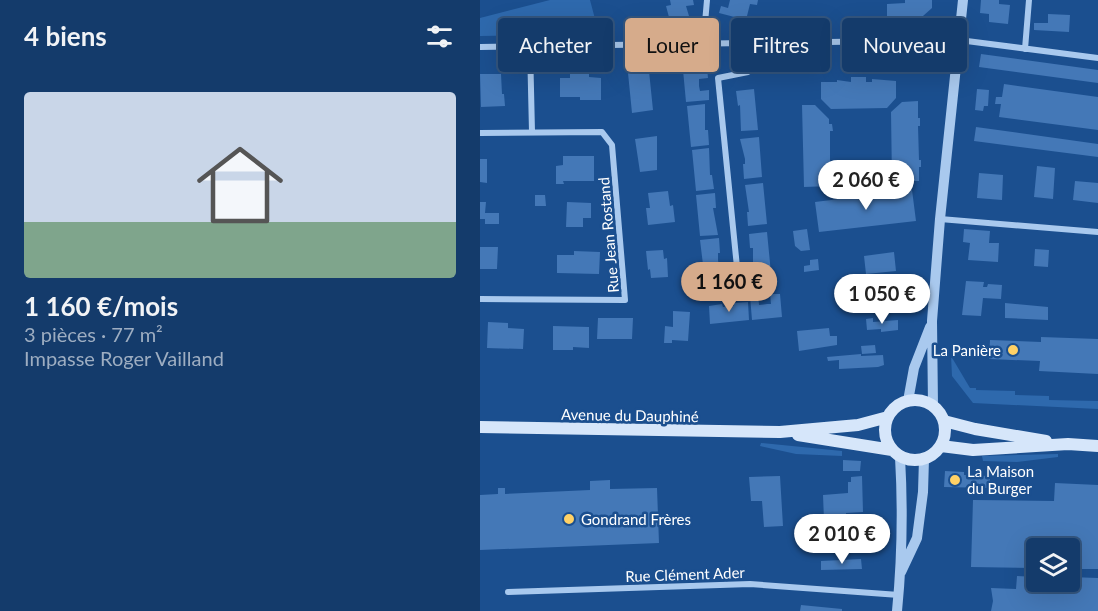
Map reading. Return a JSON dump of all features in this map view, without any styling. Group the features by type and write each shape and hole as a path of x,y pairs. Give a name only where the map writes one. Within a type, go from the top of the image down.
{"main road":[{"path":"908,401 926,402 933,406 940,412 944,421 945,438 941,446 931,456 916,461 896,453 885,434 888,417 893,410 908,401"},
{"name":"Avenue du Dauphiné","path":"480,427 780,432 858,425 888,417"},
{"path":"944,421 975,429 1068,444 1098,446"},
{"name":"Avenue du Dauphiné","path":"780,432 896,453"},
{"path":"941,446 973,450 1068,444"}],"street":[{"path":"705,18 707,0"},
{"path":"961,18 963,0"},
{"path":"1025,49 1029,0"},
{"path":"967,41 1098,58"},
{"path":"613,45 731,43"},
{"path":"480,47 498,47"},
{"path":"531,72 532,132"},
{"path":"739,287 718,78 748,72"},
{"path":"933,406 932,321 956,72"},
{"name":"Rue Jean Rostand","path":"480,133 602,132 612,145 625,300 480,299"},
{"path":"940,219 1098,232"},
{"path":"908,401 914,368 932,321"},
{"path":"896,453 902,492 901,572 897,611"},
{"path":"901,572 917,538 923,492 924,459"},
{"name":"Rue Clément Ader","path":"508,592 750,584 899,595"}],"shaded area":[{"path":"550,0 590,0 595,18 498,18 498,36 480,36 480,18"},
{"path":"951,356 970,388 1015,391 1015,395 1049,396 1049,400 1098,401 1098,409 973,403 952,376"},
{"path":"761,443 842,451 842,456 796,454 760,446"},
{"path":"1058,454 1058,457 1017,462 983,461 982,456"}],"building":[{"path":"670,0 693,0 694,5 686,6 689,16 669,18 666,6 671,5"},
{"path":"730,0 758,0 757,5 750,4 746,18 719,13 721,6 728,8"},
{"path":"905,0 932,0 932,8 923,16 887,17 887,4 905,3"},
{"path":"981,0 999,0 999,4 1010,5 1008,24 989,22 989,14 980,13"},
{"path":"1048,14 1070,15 1069,32 1034,30 1034,23 1048,23"},
{"path":"981,54 1098,70 1098,83 979,67"},
{"path":"570,72 589,72 589,77 601,78 601,100 560,97 560,78 570,78"},
{"path":"649,72 653,110 632,113 628,73"},
{"path":"683,72 707,72 708,78 699,79 699,86 700,91 709,90 709,100 686,102"},
{"path":"480,74 501,74 505,106 481,107"},
{"path":"851,77 866,77 866,82 872,82 872,79 896,81 896,98 887,108 831,109 821,99 821,82 837,82 837,80 851,82"},
{"path":"1004,84 1098,97 1098,130 999,117 1001,104 995,104 996,97 1002,97"},
{"path":"754,89 758,130 741,131 740,105 738,106 736,91"},
{"path":"977,89 989,90 988,106 984,106 983,111 975,110"},
{"path":"918,101 919,160 921,160 919,181 892,181 891,112 902,102"},
{"path":"705,104 705,130 708,130 709,145 691,147 687,106"},
{"path":"802,105 815,105 829,119 829,124 832,124 833,131 830,131 830,165 833,165 831,186 804,187"},
{"path":"976,127 1098,144 1098,157 974,141"},
{"path":"657,136 657,170 640,172 635,139"},
{"path":"759,137 762,177 744,179 745,159 740,139"},
{"path":"709,148 710,175 712,175 714,189 696,191 692,150"},
{"path":"563,156 594,156 594,181 563,181 564,184 556,184 556,166 563,165"},
{"path":"480,159 487,159 487,183 480,182"},
{"path":"1037,166 1055,168 1053,199 1034,197"},
{"path":"979,173 1003,175 1002,200 977,198"},
{"path":"1075,181 1098,183 1098,203 1073,200"},
{"path":"763,183 767,224 748,226 747,212 749,212 745,185"},
{"path":"912,190 916,221 819,232 815,202"},
{"path":"668,191 675,222 648,225 646,208 650,208 648,193"},
{"path":"715,193 716,208 713,208 718,235 700,236 696,195"},
{"path":"535,195 545,195 546,206 535,206"},
{"path":"480,202 486,202 485,213 499,213 499,224 485,224 485,219 480,219"},
{"path":"567,202 591,203 591,218 583,218 583,227 566,227"},
{"path":"807,229 810,250 801,251 795,246 793,231"},
{"path":"964,229 990,231 989,243 999,243 998,262 968,260 970,243 963,242"},
{"path":"767,232 771,273 753,274 753,248 750,248 749,234"},
{"path":"719,238 718,260 719,266 721,265 722,279 705,281 700,240"},
{"path":"480,247 498,247 497,269 480,269"},
{"path":"1035,249 1049,250 1048,267 1034,266"},
{"path":"663,250 664,259 667,258 668,277 651,278 646,251"},
{"path":"574,251 600,252 599,274 557,273 557,255 574,255"},
{"path":"894,252 896,271 866,274 864,256"},
{"path":"818,259 819,270 804,272 804,266 810,265 810,260"},
{"path":"966,281 984,282 983,287 987,287 988,284 1002,285 1001,299 983,298 981,316 962,315"},
{"path":"895,282 897,307 866,310 864,295 875,294 874,287"},
{"path":"770,294 780,294 782,317 752,320 750,296 758,295 759,305 771,304"},
{"path":"748,302 749,320 710,324 709,306 722,304 723,307 734,306 734,303"},
{"path":"1005,303 1048,307 1048,320 1005,318"},
{"path":"673,311 690,312 688,341 672,340 672,343 664,343 665,326 673,327"},
{"path":"598,318 633,318 632,339 597,339"},
{"path":"873,318 873,322 898,320 898,330 881,332 881,329 867,330 866,319"},
{"path":"488,322 508,323 508,328 524,329 523,349 487,348"},
{"path":"553,326 589,327 589,348 573,347 573,350 553,350"},
{"path":"829,328 830,336 837,336 837,345 799,351 797,331"},
{"path":"1041,337 1098,339 1098,374 1039,371 1040,361 989,359 990,340 1041,342"},
{"path":"875,345 876,353 862,354 861,346"},
{"path":"861,354 861,356 883,355 884,365 839,369 839,360 828,361 827,357"},
{"path":"843,460 861,461 860,471 843,471"},
{"path":"945,471 964,472 964,475 990,476 990,488 944,487"},
{"path":"780,476 783,526 764,527 762,501 751,501 749,477"},
{"path":"862,476 863,512 846,513 846,519 824,520 823,495 848,493 848,482 851,482 851,477"},
{"name":"Gondrand Frères","path":"610,480 610,489 657,488 659,543 480,550 480,495 498,494 498,488 505,488 505,494 590,490 590,481"},
{"path":"1055,483 1098,485 1098,569 1080,569 1080,538 1026,538 1026,568 971,567 973,500 1054,501"},
{"path":"861,559 862,569 821,570 821,561"},
{"path":"1017,576 1026,576 1026,592 1080,592 1080,577 1098,578 1098,611 991,611 993,601 991,588 1016,589"},
{"path":"801,605 842,609 842,611 800,611"}],"place":[{"name":"La Panière","path":"1013,350"},
{"name":"La Maison du Burger","path":"955,480"},
{"name":"Gondrand Frères","path":"569,519"}]}
